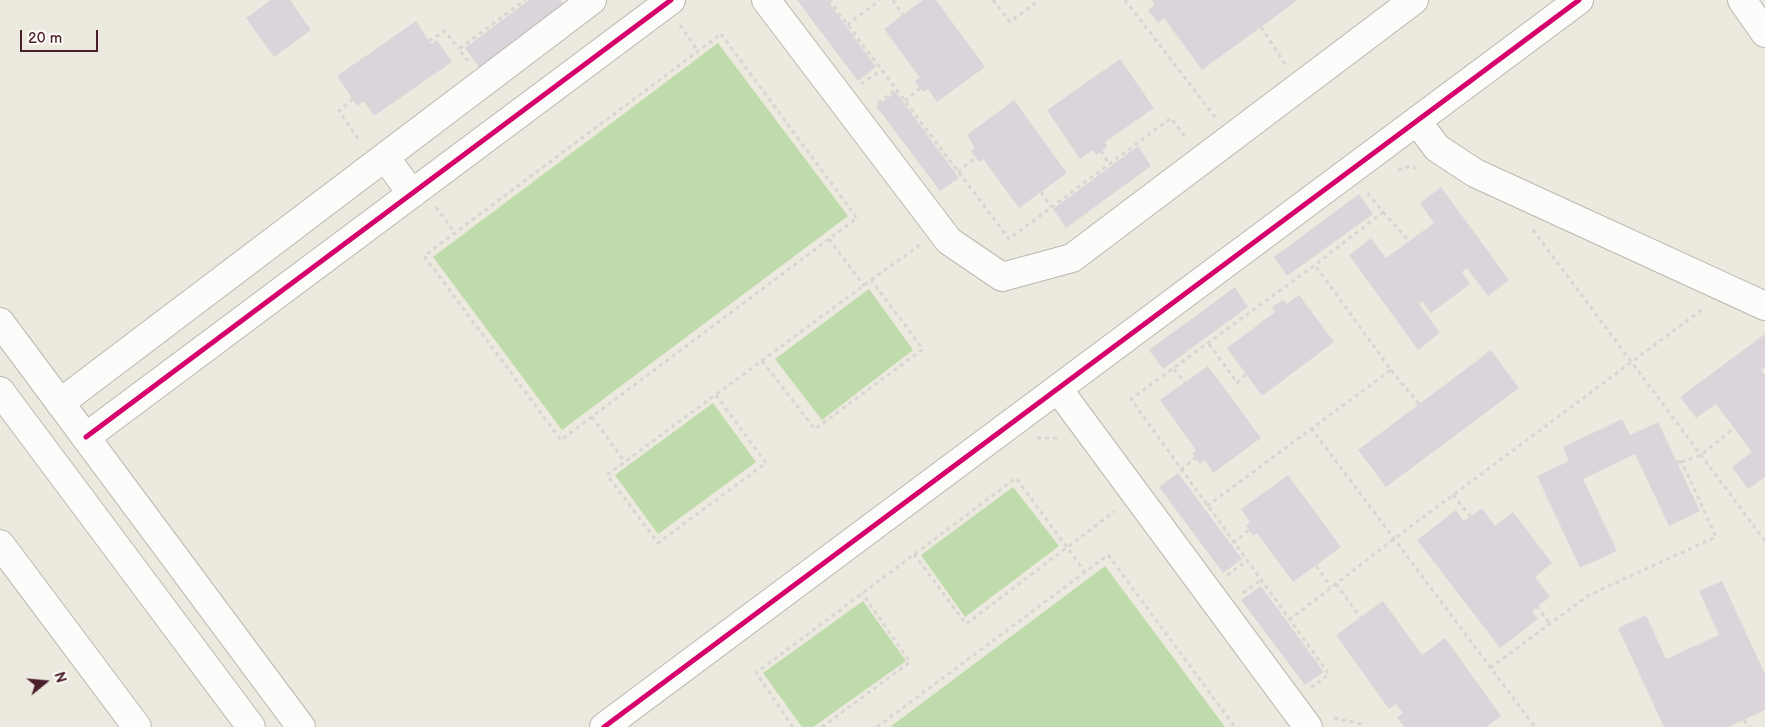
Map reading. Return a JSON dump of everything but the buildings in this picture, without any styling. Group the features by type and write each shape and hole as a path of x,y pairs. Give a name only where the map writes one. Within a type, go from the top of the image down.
{"street":[{"path":"60,403 374,152 592,0"},
{"path":"766,0 949,242 1002,276 1072,258 1414,0"},
{"path":"604,727 1578,0"},
{"path":"1742,0 1765,33"},
{"path":"86,437 423,199 674,11"},
{"path":"1417,121 1436,148 1475,173 1765,306"},
{"path":"374,152 423,199"},
{"path":"0,322 301,727"},
{"path":"1058,389 1318,721"},
{"path":"0,391 251,727"},
{"path":"0,544 137,727"}],"path":[{"path":"828,0 1009,238 1171,118 1188,140 1192,140"},
{"path":"847,25 880,0"},
{"path":"893,0 903,15"},
{"path":"993,0 1010,22 1039,0"},
{"path":"1125,0 1215,118 1214,122"},
{"path":"674,11 698,51"},
{"path":"429,41 445,31 459,50"},
{"path":"721,34 858,218 561,440 424,256 698,51 721,34"},
{"path":"858,90 860,85 881,70"},
{"path":"905,101 920,88"},
{"path":"874,106 896,90"},
{"path":"353,99 339,111 374,152"},
{"path":"1101,151 1109,164"},
{"path":"958,172 976,157"},
{"path":"1393,171 1410,166 1427,173"},
{"path":"1364,188 1409,241"},
{"path":"1041,192 1051,207"},
{"path":"423,199 455,233"},
{"path":"1305,693 1329,674 1131,399 1209,344 1383,212"},
{"path":"1528,223 1765,542"},
{"path":"829,240 864,286"},
{"path":"716,395 766,463 658,543 607,475 927,240"},
{"path":"1315,265 1391,370 1419,404"},
{"path":"762,361 815,429 923,349 871,280"},
{"path":"1289,620 1394,539 1711,303"},
{"path":"1209,344 1237,382 1246,374"},
{"path":"1174,369 1184,383"},
{"path":"1207,506 1391,370"},
{"path":"592,417 625,462"},
{"path":"1312,428 1535,727"},
{"path":"1677,462 1701,455 1734,428"},
{"path":"1035,438 1057,438 1065,442"},
{"path":"1181,470 1195,458"},
{"path":"1490,668 1589,596 1716,537 1682,462"},
{"path":"793,727 756,673 1016,478 1085,572"},
{"path":"1453,495 1470,516"},
{"path":"914,554 966,624 1116,510"},
{"path":"1233,543 1249,530"},
{"path":"877,727 1108,555 1235,727"},
{"path":"1224,583 1227,575 1247,561"},
{"path":"1316,566 1331,587"},
{"path":"1240,595 1261,580"},
{"path":"1336,584 1360,617"},
{"path":"822,727 910,662 862,594"},
{"path":"1537,606 1550,624"},
{"path":"1744,720 1750,727"},
{"path":"1318,721 1361,724 1364,727"}],"green space":[{"path":"718,43 848,216 562,430 433,257"},
{"path":"869,289 913,350 822,420 775,359"},
{"path":"713,403 756,462 658,534 615,475"},
{"path":"1013,487 1059,546 965,617 921,555"},
{"path":"1105,566 1225,727 890,727"},
{"path":"863,601 906,661 813,727 802,727 763,673"}],"cycle path":[{"path":"86,437 671,0"},
{"path":"604,727 1579,0"}]}
